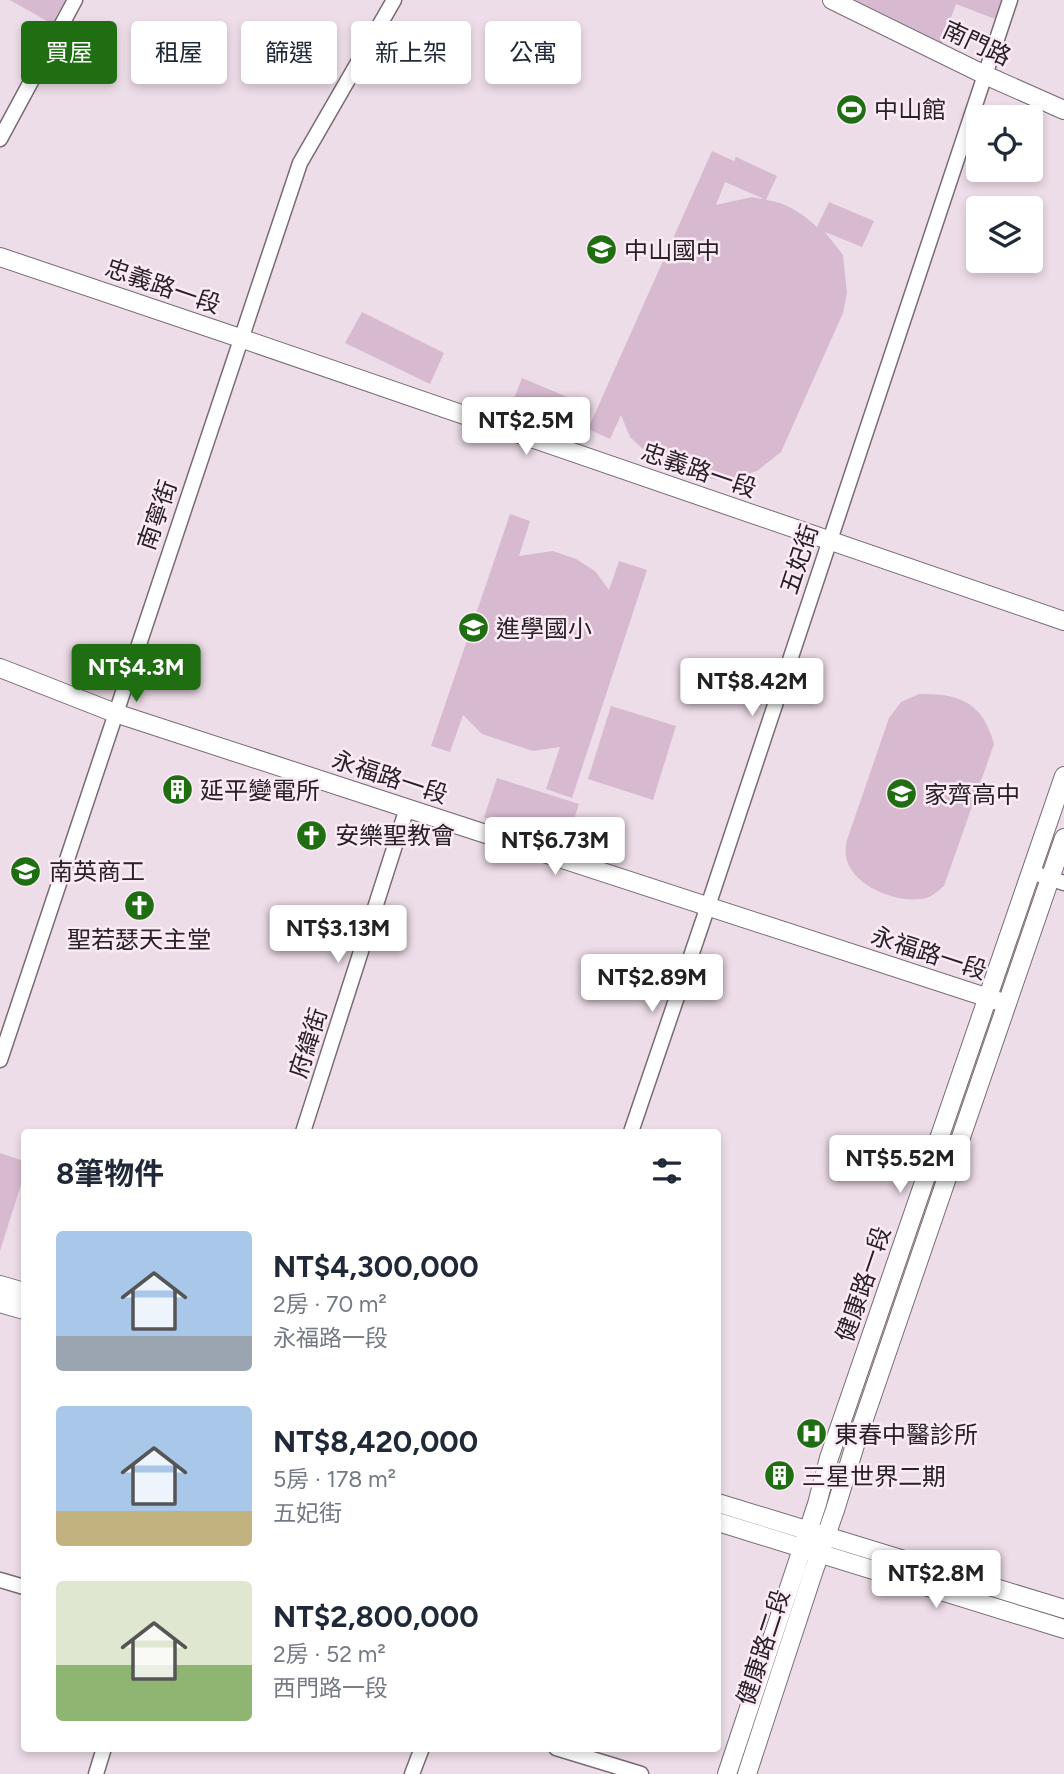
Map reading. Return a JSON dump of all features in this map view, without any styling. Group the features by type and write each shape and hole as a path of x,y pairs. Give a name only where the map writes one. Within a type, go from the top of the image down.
{"street":[{"path":"0,139 75,0"},
{"name":"南寧街","path":"0,1060 300,163 394,0"},
{"name":"南門路","path":"832,0 985,75 1064,110"},
{"name":"五妃街","path":"632,1129 1010,0"},
{"name":"忠義路一段","path":"0,257 1064,621"},
{"name":"永福路一段","path":"0,668 115,713 1007,1004"},
{"name":"健康路一段","path":"808,1531 829,1458 1064,776"},
{"name":"府緯街","path":"304,1129 407,808"},
{"name":"健康路一段","path":"826,1536 1007,1004 1057,881 1064,838"},
{"path":"1031,872 1057,881"},
{"path":"0,1285 21,1291"},
{"path":"0,1303 21,1309"},
{"path":"721,1504 1064,1609"},
{"path":"721,1523 1064,1629"},
{"name":"健康路二段","path":"727,1774 808,1531"},
{"name":"健康路二段","path":"747,1774 826,1536"},
{"path":"0,1580 21,1586"},
{"path":"96,1774 103,1752"},
{"path":"412,1774 420,1752"},
{"path":"569,1752 641,1774"}],"shaded area":[{"path":"10,0 65,0 54,21 47,21"},
{"path":"846,0 1001,0 995,19 956,4 939,51"},
{"path":"712,151 734,161 736,157 777,176 766,200 794,209 817,227 829,202 874,221 862,247 825,232 843,255 847,293 843,313 781,452 757,471 726,481 684,474 647,453 630,437 621,415 610,439 588,429","holes":["725,182 762,198 752,197 716,205"]},
{"path":"362,312 444,353 430,384 345,343"},
{"path":"522,378 572,399 563,422 513,401"},
{"path":"510,514 530,521 519,556 553,551 576,559 595,571 609,590 619,561 647,570 572,798 546,789 560,747 533,751 482,734 463,715 450,752 431,746"},
{"path":"919,694 946,696 968,703 983,719 994,744 944,886 928,897 903,899 877,891 856,876 849,867 846,850 847,840 889,718 901,702"},
{"path":"611,706 676,726 653,800 588,779"},
{"path":"497,778 579,804 566,843 484,817"},
{"path":"0,1153 21,1160 21,1184 0,1251"}],"place":[{"name":"中山館","path":"851,109"},
{"name":"中山國中","path":"601,250"},
{"name":"進學國小","path":"473,628"},
{"name":"延平變電所","path":"177,790"},
{"name":"家齊高中","path":"901,794"},
{"name":"安樂聖教會","path":"312,835"},
{"name":"南英商工","path":"26,871"},
{"name":"聖若瑟天主堂","path":"139,905"},
{"name":"東春中醫診所","path":"811,1434"},
{"name":"三星世界二期","path":"779,1476"}]}
